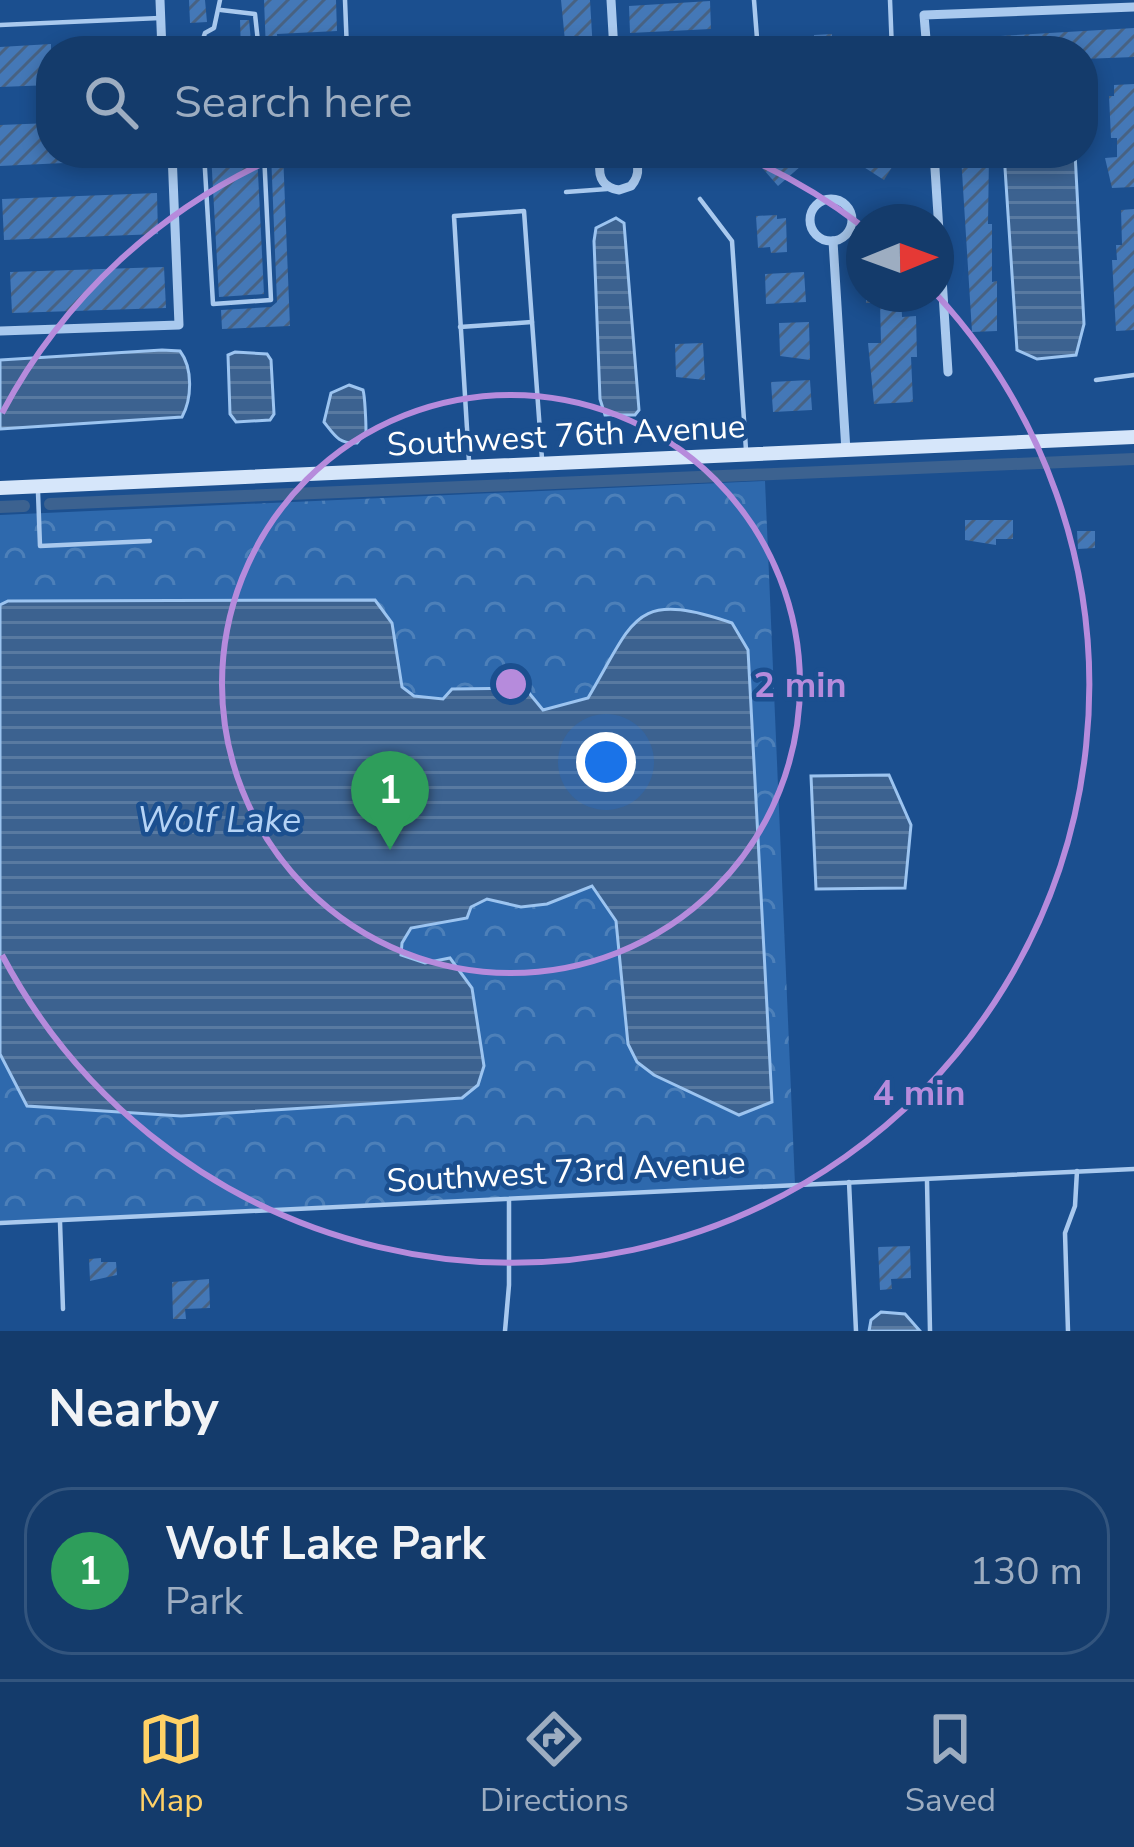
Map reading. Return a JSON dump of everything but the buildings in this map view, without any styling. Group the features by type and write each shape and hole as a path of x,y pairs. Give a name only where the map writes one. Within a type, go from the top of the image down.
{"street":[{"path":"160,0 161,36"},
{"path":"611,0 613,36"},
{"path":"923,0 926,36"},
{"path":"924,15 1134,7"},
{"path":"0,331 179,325 173,168"},
{"path":"600,168 602,181 612,189 626,189 635,181 638,168"},
{"path":"935,168 948,372"},
{"path":"829,199 843,202 851,214 850,229 833,241 819,237 811,225 812,211 829,199"},
{"path":"833,241 846,451"},
{"name":"Southwest 76th Avenue","path":"0,488 1134,437"}],"lane":[{"path":"207,36 220,0"},
{"path":"345,0 346,36"},
{"path":"754,0 757,36"},
{"path":"890,0 891,36"},
{"path":"220,10 255,14 257,36"},
{"path":"0,25 160,18"},
{"path":"205,168 212,304 271,300 265,168"},
{"path":"566,192 612,189"},
{"path":"700,199 732,241 746,455"},
{"path":"470,468 454,215 524,212 542,464"},
{"path":"460,327 533,322"},
{"path":"1096,380 1134,375"},
{"path":"38,487 40,546 150,541"},
{"name":"Southwest 73rd Avenue","path":"0,1223 1134,1168"},
{"path":"1068,1331 1065,1233 1075,1206 1077,1172"},
{"path":"926,1179 930,1331"},
{"path":"849,1182 856,1331"},
{"path":"505,1331 509,1198"},
{"path":"60,1222 63,1309"}],"green space":[{"path":"765,481 795,1185 0,1221 0,515"}],"water":[{"path":"1005,168 1076,168 1084,324 1076,355 1037,359 1017,350"},
{"path":"616,218 624,223 639,410 635,415 605,415 600,399 594,241 596,228"},
{"path":"180,351 187,366 189,393 182,417 0,429 0,360"},
{"path":"267,354 271,360 274,414 270,420 236,422 230,414 228,355"},
{"path":"349,385 364,393 366,432 357,443 342,440 324,422 331,393"},
{"name":"Wolf Lake","path":"375,600 392,623 402,687 414,696 443,699 452,689 525,688 543,710 588,698 628,631 655,611 674,609 732,623 748,650 772,1102 739,1115 654,1075 637,1062 628,1044 616,921 592,886 547,904 521,907 487,899 471,907 467,918 411,928 401,955 425,963 450,958 472,988 484,1066 478,1085 462,1098 181,1116 27,1106 0,1054 0,605 8,601"},
{"path":"889,775 911,825 905,888 816,889 811,776"},
{"path":"881,1312 905,1314 920,1331 869,1331 871,1320"}],"waterway":[{"path":"50,504 1134,459"},
{"path":"0,507 24,506"}],"place":[{"name":"Wolf Lake Park","path":"390,850"}]}
